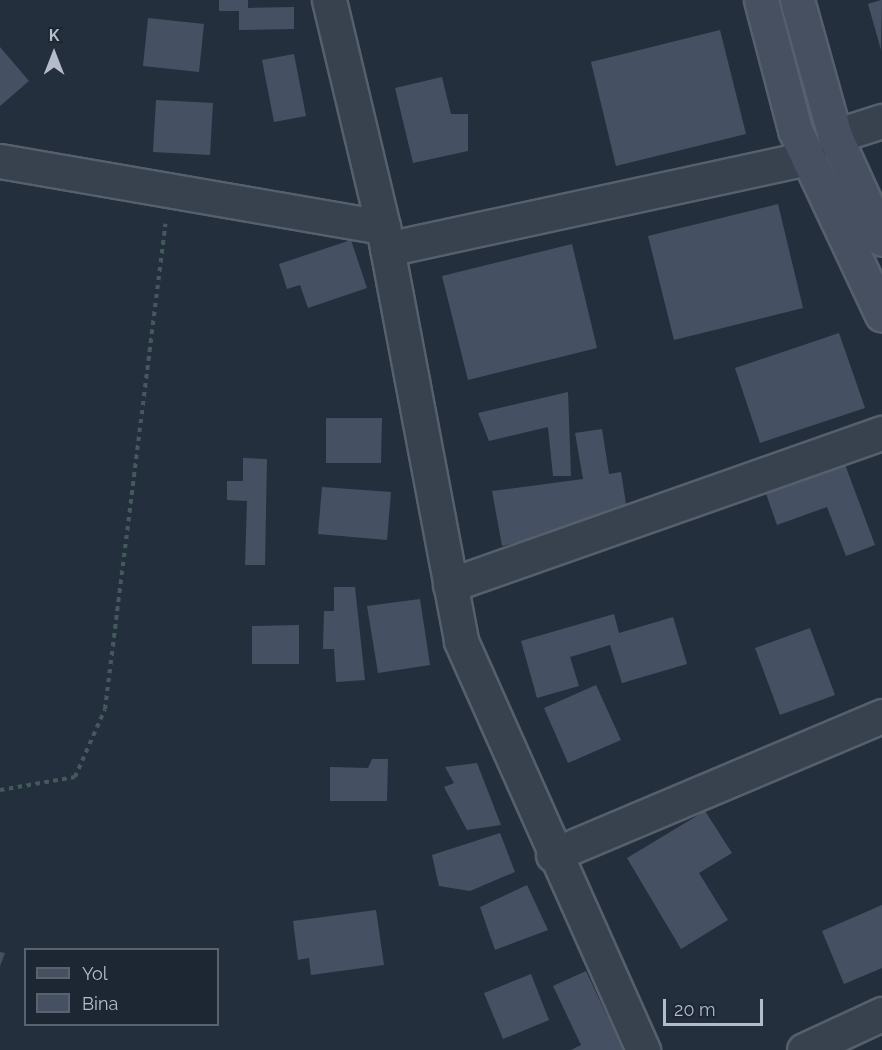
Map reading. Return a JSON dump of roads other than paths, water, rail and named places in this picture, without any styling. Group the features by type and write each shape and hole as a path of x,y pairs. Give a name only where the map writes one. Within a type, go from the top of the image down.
{"main road":[{"path":"762,0 795,130 882,315"},
{"path":"796,0 835,136 882,239"}],"street":[{"path":"329,0 385,238 461,641 553,855 643,1050"},
{"path":"835,136 882,121"},
{"path":"0,161 201,196 385,238 809,158"},
{"path":"450,585 882,433"},
{"path":"553,855 882,716"},
{"path":"804,1050 882,1014"}]}
